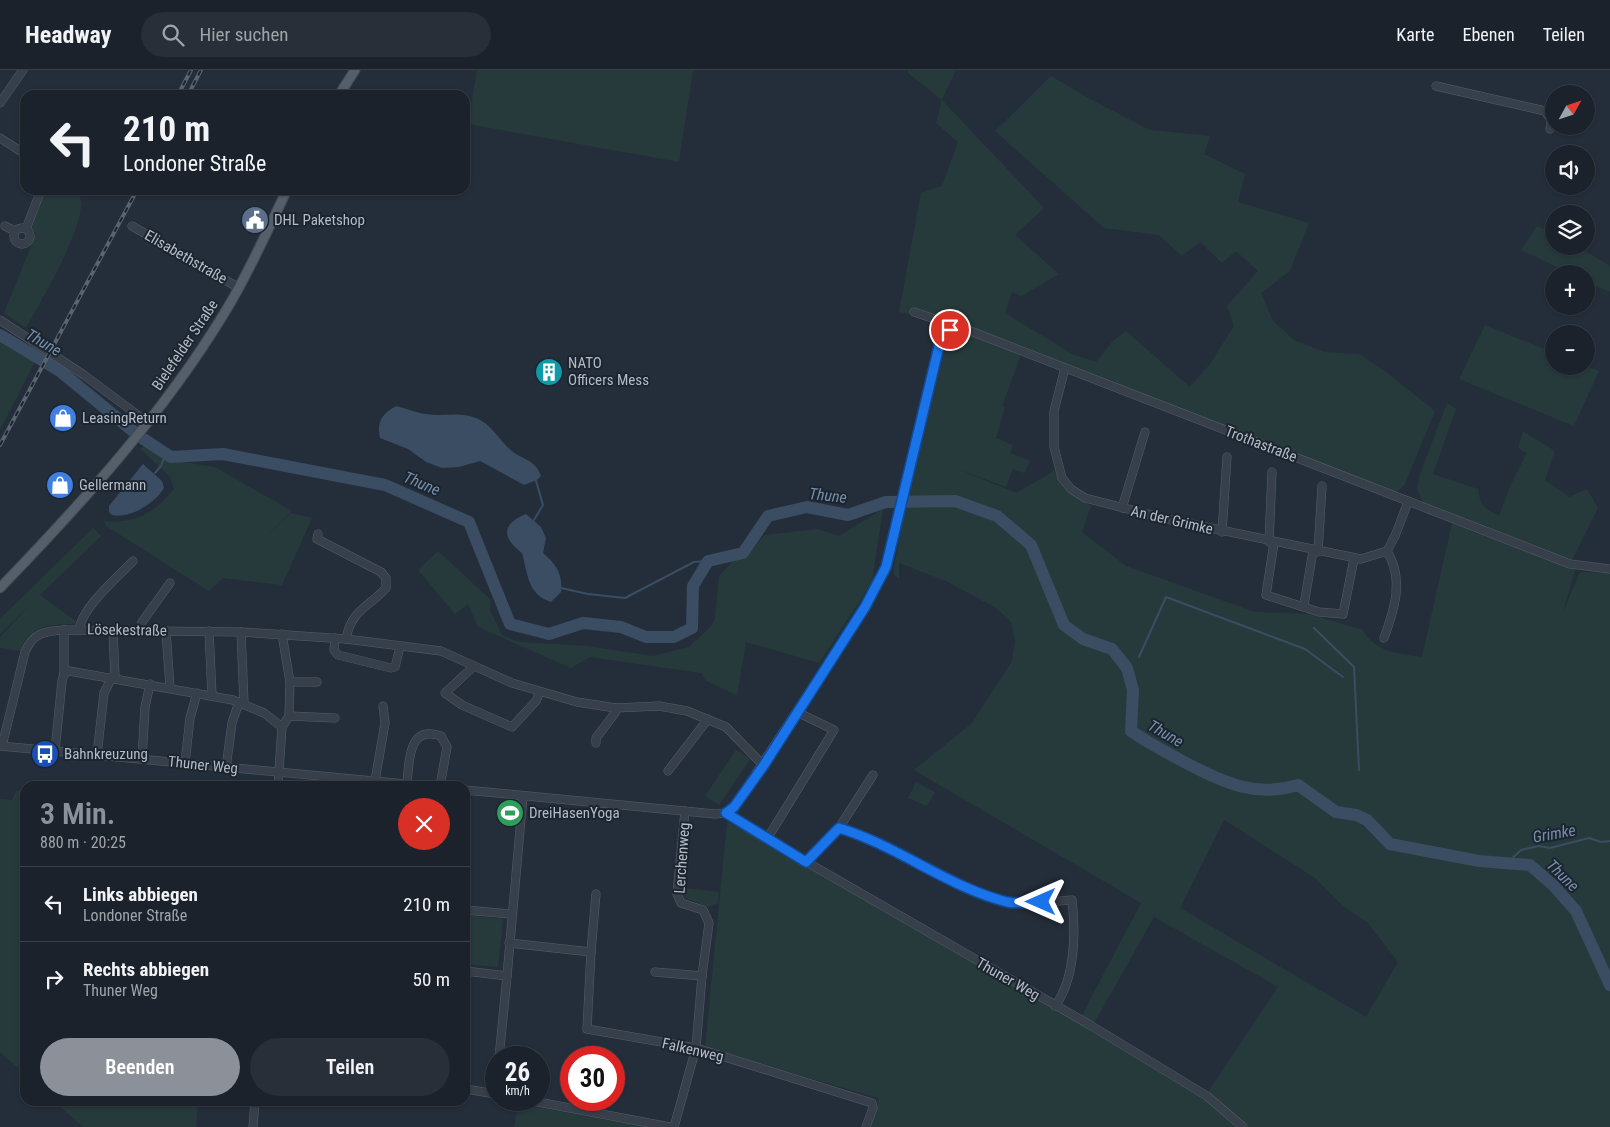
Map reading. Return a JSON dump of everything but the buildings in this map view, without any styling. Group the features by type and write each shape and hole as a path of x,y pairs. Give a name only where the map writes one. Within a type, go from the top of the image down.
{"main road":[{"path":"342,90 355,70"},
{"name":"Bielefelder Straße","path":"0,588 61,523 133,439 196,357 239,288 285,195"}],"street":[{"path":"0,103 23,70"},
{"path":"1436,86 1545,112"},
{"path":"0,138 20,151"},
{"path":"15,231 15,241 22,244 28,241 29,236 26,229 39,195"},
{"path":"5,226 15,231"},
{"name":"Elisabethstraße","path":"132,226 239,288"},
{"path":"15,231 21,228 26,229"},
{"name":"Trothastraße","path":"914,312 1065,368 1570,564 1610,570"},
{"path":"0,320 79,371 144,425"},
{"path":"470,791 685,811 726,813 734,807 764,765 865,607 886,567 940,342 950,330 956,327"},
{"name":"An der Grimke","path":"1065,368 1054,411 1054,447 1062,478 1071,489 1086,498 1222,532 1354,559 1371,557 1387,551"},
{"name":"An der Grimke","path":"1122,508 1146,432"},
{"name":"An der Grimke","path":"1222,532 1227,457"},
{"path":"1272,472 1271,542 1266,594 1304,605 1319,612 1343,614 1354,559"},
{"path":"1304,605 1316,551 1322,486"},
{"path":"1384,638 1398,585 1392,560 1387,551 1408,502"},
{"path":"316,539 380,572 386,578 386,588 356,614 348,624 346,639"},
{"path":"79,630 80,622 89,610 133,561"},
{"path":"140,630 142,622 170,583"},
{"path":"54,751 64,674 64,630"},
{"name":"Lösekestraße","path":"1,746 28,644 41,632 64,630 209,631 346,639 447,653 474,666 540,692 616,708 659,706 687,711 726,727 764,765"},
{"path":"97,755 104,693 113,678 113,630"},
{"path":"166,631 170,688"},
{"path":"209,631 212,695"},
{"path":"226,768 232,723 242,702 241,632"},
{"path":"278,781 282,727 289,716 290,682 282,634"},
{"path":"335,638 334,650 338,655 391,668 395,667 400,647"},
{"path":"474,666 445,693 462,705 512,727 536,702 540,692"},
{"path":"64,674 72,672 113,678 242,702 264,713 282,727"},
{"path":"290,682 317,682"},
{"path":"142,759 145,707 150,684"},
{"path":"185,763 190,718 197,693"},
{"path":"375,781 385,723 383,706"},
{"path":"596,743 596,738 616,713 616,708"},
{"path":"767,839 834,730 797,712"},
{"path":"289,716 335,718"},
{"path":"668,771 708,719"},
{"path":"408,781 413,748 420,736 425,733 441,736 447,747 441,781"},
{"name":"Thuner Weg","path":"1,746 375,781"},
{"path":"806,862 839,828 873,774"},
{"path":"501,1046 511,914 523,796"},
{"name":"Lerchenweg","path":"674,1127 696,1048 709,923 702,910 681,903 677,894 685,811"},
{"name":"Thuner Weg","path":"726,813 753,831 1207,1096 1243,1127"},
{"path":"839,828 861,835 973,890 1008,902 1072,900 1075,943 1062,996 1055,1006"},
{"name":"Falkenweg","path":"596,894 587,1029 696,1048 872,1103 873,1108 866,1127"},
{"path":"470,910 511,914"},
{"path":"509,943 591,952"},
{"path":"470,972 507,976"},
{"path":"655,972 702,976"},
{"path":"470,1089 485,1092"},
{"path":"550,1104 670,1127"},
{"path":"253,1127 255,1106"}],"green space":[{"path":"477,70 693,70 679,162 470,124 470,112"},
{"path":"908,70 956,70 942,100 908,73"},
{"path":"1051,76 1090,99 1150,130 1210,136 1204,154 1245,174 1238,202 1309,223 1290,271 1261,293 1273,321 1294,340 1325,352 1359,354 1386,372 1435,411 1405,484 1396,493 964,325 899,312 921,193 942,186 958,142 936,123 942,100 1044,208 1015,235 1059,274 1021,296 1012,292 1005,313 1074,355 1096,362 1112,342 1126,331 1190,387 1210,364 1234,326 1227,306 1258,271 1236,251 1222,263 1200,242 1182,256 1159,235 1104,228 995,131"},
{"path":"43,195 78,195 81,204 79,219 72,239 52,281 26,328 4,313 36,234 30,226"},
{"path":"1537,226 1545,230 1545,255 1592,255 1610,266 1610,292 1595,285 1595,265 1553,265 1521,250"},
{"path":"1485,325 1545,349 1545,375 1595,375 1595,369 1599,371 1574,426 1459,379"},
{"path":"953,335 971,336 1021,355 1002,406 1005,407 996,438 1013,445 1010,453 1030,461 1024,473 1013,469 1006,487 955,468 1016,493 1056,470 1068,492 1091,506 1082,532 1126,566 1255,612 1309,614 1363,630 1368,638 1381,648 1396,653 1422,657 1452,523 1575,570 1563,612 1580,572 1610,573 1610,1127 871,1127 879,1098 705,1048 727,822 756,833 1080,1019 1141,903 914,770 972,723 1012,661 1015,642 1011,622 996,608 946,581 899,563 899,579 893,574 908,486 946,345","holes":["1224,820 1315,878 1344,907 1368,923 1398,962 1366,1017 1180,908","1154,917 1278,987 1206,1095 1092,1027"]},
{"path":"0,338 37,358 0,430"},
{"path":"1447,403 1456,409 1433,474 1478,489 1480,499 1490,511 1499,516 1510,486 1527,453 1518,448 1523,431 1555,451 1545,480 1569,497 1587,489 1598,508 1572,560 1423,503 1417,489 1420,474"},
{"path":"145,445 171,460 215,467 292,511 257,545 291,513 312,518 282,585 223,578 209,591 106,526 104,521 125,521 144,515 159,505 174,489 170,477 140,449"},
{"path":"883,509 872,582 819,663 746,642 737,695 706,681 701,673 590,657 571,668 478,627 468,604 455,614 418,570 438,551 491,600 490,610 502,635 518,642 587,646 653,656 689,647 711,626 715,618 719,576 732,562 748,555 765,535 818,529 839,536"},
{"path":"93,528 101,536 40,595 77,622 76,624 50,626 36,631 25,642 20,651 0,648 0,637 30,605 0,634 0,619"},
{"path":"736,750 750,759 719,805 705,796"},
{"path":"916,782 935,792 927,806 908,798"},
{"path":"17,790 20,790 20,1070 0,1052 0,799 12,800"},
{"path":"683,888 719,892 718,903 708,907 686,898 683,894"},
{"path":"470,915 503,919 498,967 470,964"},
{"path":"60,1106 198,1106 196,1127 83,1127"},
{"path":"550,1110 647,1127 514,1127 517,1111"}],"water":[{"path":"396,406 432,415 463,415 476,418 487,424 513,452 530,461 541,476 537,480 524,485 480,461 459,467 442,468 426,462 408,449 380,438 379,427 384,415"},
{"path":"143,464 162,481 164,488 155,499 141,509 126,515 112,515 109,512 109,506"},
{"path":"526,514 541,527 546,538 543,553 552,561 560,575 561,592 551,602 537,594 533,589 527,576 522,553 508,537 508,527 512,522"}],"waterway":[{"name":"Thune","path":"0,335 60,371 139,436 171,457 223,454 385,485 469,522 510,624 549,634 583,623 621,627 646,637 674,637 692,628 693,586 708,561 743,553 768,516 807,507 848,515 886,502 955,501 997,516 1031,545 1064,625 1083,639 1112,649 1127,668 1133,690 1131,731 1152,745 1228,782 1254,789 1268,790 1298,785 1336,812 1356,815 1367,820 1390,844 1479,861 1530,865 1554,886 1576,911 1610,985"},
{"path":"155,473 161,466 166,453"},
{"path":"534,520 543,505 536,481"},
{"path":"561,588 588,594 625,598 694,562 708,561"},
{"path":"1139,657 1166,597 1305,649 1343,677"},
{"path":"1314,628 1354,667 1359,770"},
{"name":"Grimke","path":"1506,864 1521,850 1539,846 1550,848 1589,838 1601,842 1610,841"}],"railway":[{"path":"181,90 191,70"},
{"path":"191,90 201,70"},
{"path":"0,445 134,195"}],"place":[{"name":"DHL Paketshop","path":"255,220"},
{"name":"NATO Officers Mess","path":"549,372"},
{"name":"LeasingReturn","path":"63,418"},
{"name":"Gellermann","path":"60,485"},
{"name":"Bahnkreuzung","path":"45,754"},
{"name":"DreiHasenYoga","path":"510,813"}],"route":[{"path":"950,330 940,342 912,452 886,567 865,607 811,687 764,765 734,807 726,813 806,862 839,828 861,835 973,890 1008,902 1041,902"}]}
